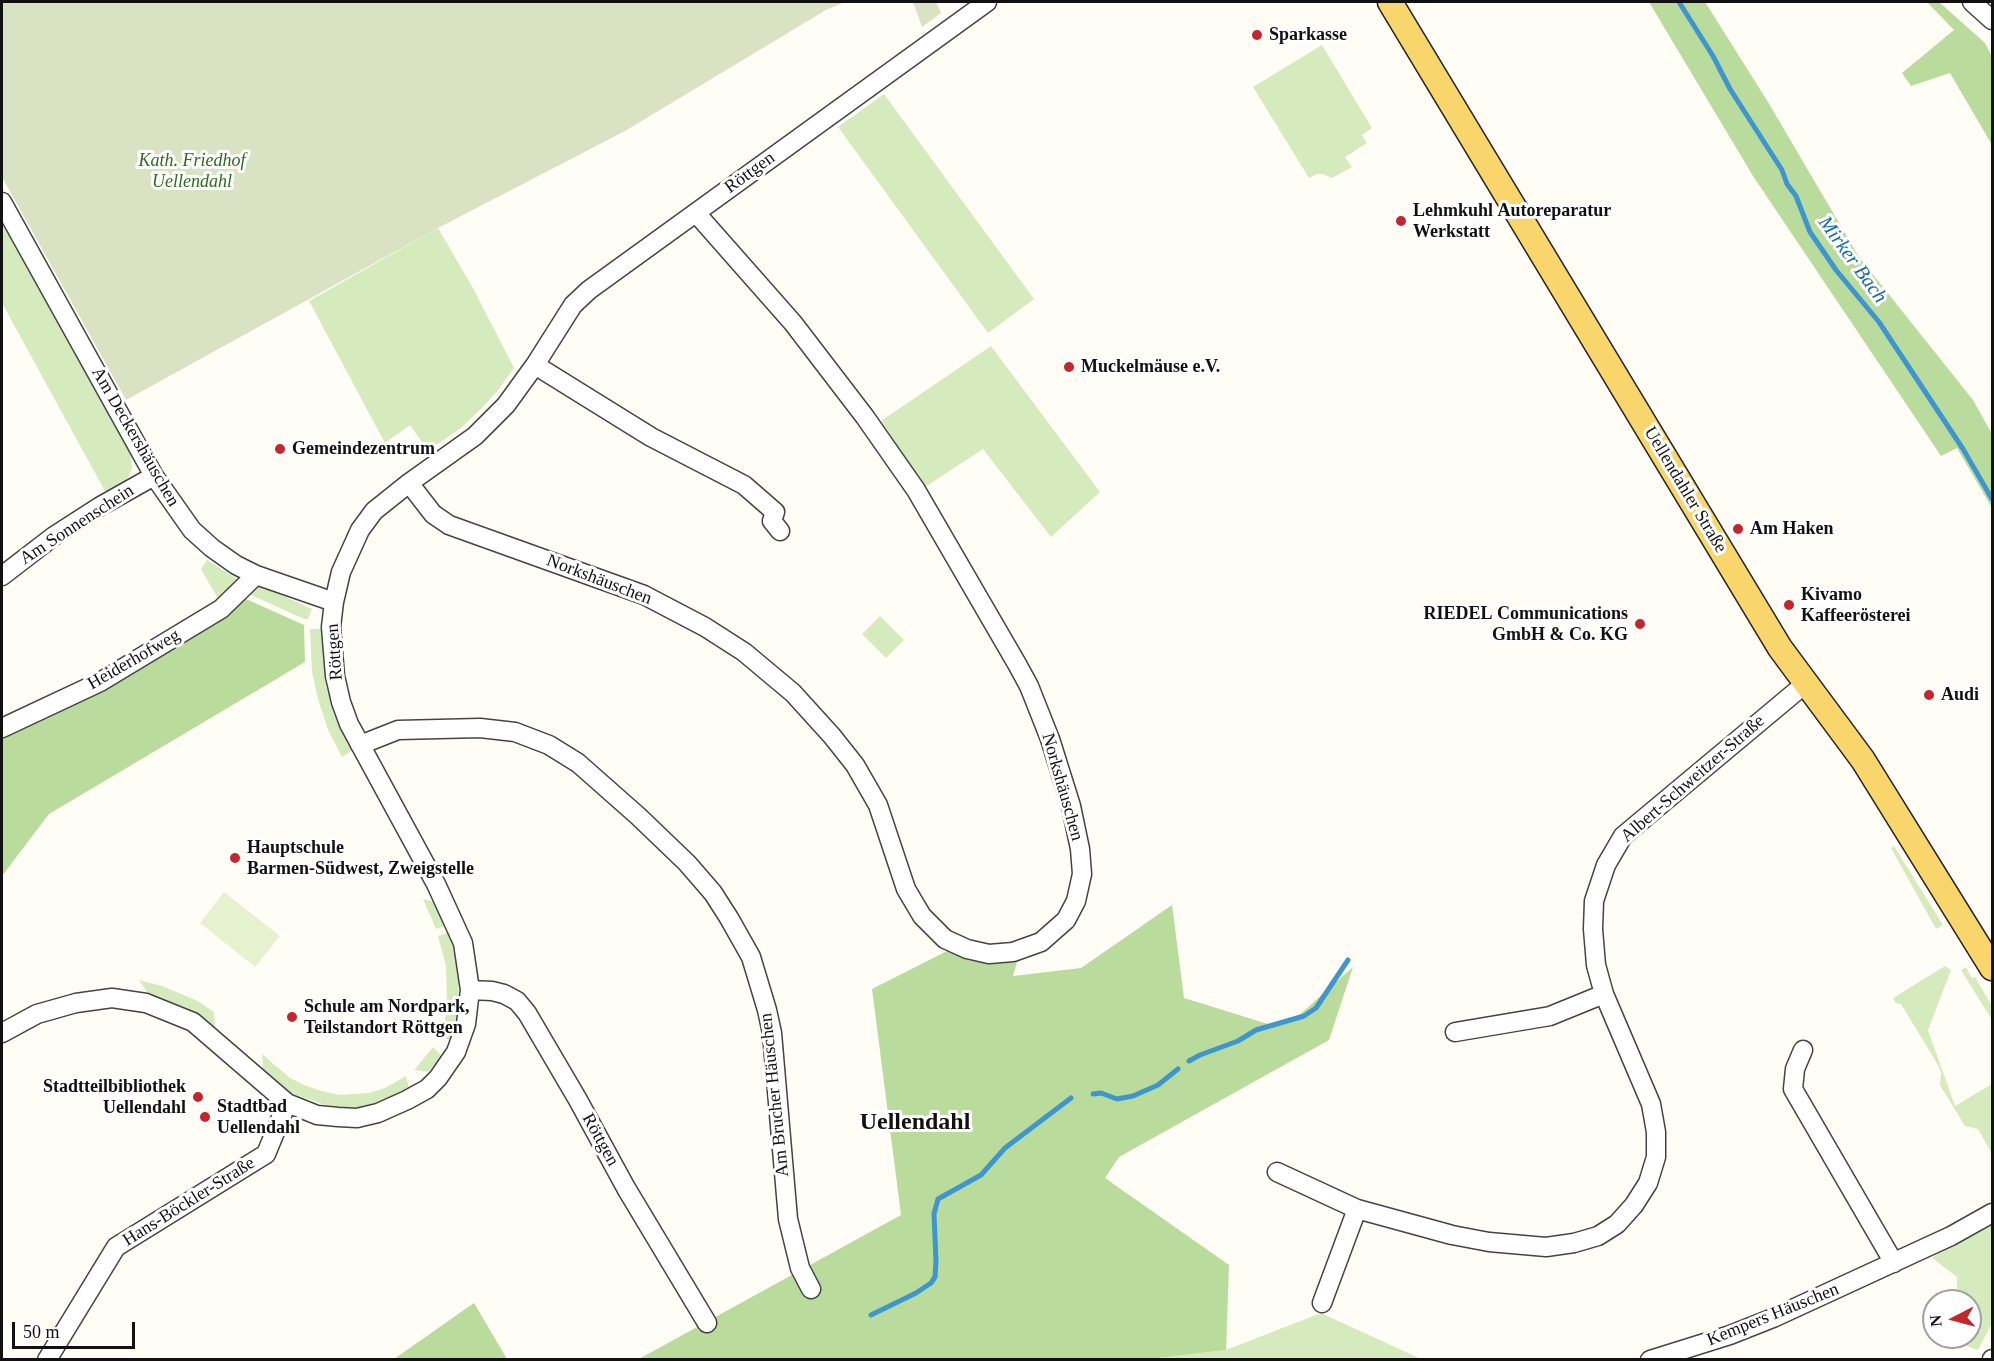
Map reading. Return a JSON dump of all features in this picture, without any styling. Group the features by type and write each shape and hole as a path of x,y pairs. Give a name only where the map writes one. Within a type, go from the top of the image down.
{"main road":[{"name":"Uellendahler Straße","path":"1390,2 1774,639 1805,684 1863,759 1992,969"}],"street":[{"name":"Röttgen","path":"2,1033 37,1014 76,1003 112,999 146,1003 193,1022 287,1103 317,1115 357,1118 378,1113 407,1101 427,1089 438,1078 456,1052 466,1024 470,990 463,943 436,884 360,745 341,702 335,676 331,627 334,602 341,572 360,530 374,511 475,436 506,405 535,365 573,304 589,290 987,2"},
{"path":"1972,2 1992,20"},
{"name":"Am Deckershäuschen","path":"2,202 154,476 192,530 236,565 256,575 334,602"},
{"name":"Norkshäuschen","path":"409,483 433,514 449,525 644,595 705,627 744,652 793,693 855,765 878,806 906,889 922,916 945,939 967,949 989,954 1012,952 1041,942 1066,920 1076,901 1082,874 1080,849 1071,806 1050,739 1029,686 916,490 865,417 793,323 696,213"},
{"path":"535,365 651,437 744,485 775,512 772,521 780,531"},
{"name":"Am Sonnenschein","path":"2,576 63,530 154,476"},
{"name":"Heiderhofweg","path":"2,728 110,676 221,609 256,575"},
{"name":"Albert-Schweitzer-Straße","path":"1277,1172 1357,1209 1452,1235 1489,1242 1546,1247 1574,1243 1598,1236 1617,1224 1634,1205 1648,1183 1656,1157 1656,1132 1651,1104 1604,994 1596,965 1593,929 1594,901 1605,865 1623,836 1805,684"},
{"name":"Am Brucher Häuschen","path":"360,745 398,730 480,728 514,732 549,745 578,763 638,816 687,863 713,893 736,928 751,957 767,1010 772,1033 788,1219 800,1268 811,1289"},
{"name":"Röttgen","path":"470,990 504,994 517,1001 527,1013 706,1323"},
{"path":"1455,1032 1550,1016 1604,994"},
{"path":"1803,1050 1795,1069 1793,1089 1894,1263"},
{"name":"Hans-Böckler-Straße","path":"47,1359 116,1248 266,1154 287,1103"},
{"path":"1322,1303 1357,1209"},
{"name":"Kempers Häuschen","path":"1650,1359 1730,1335 1773,1318 1951,1236 1992,1213"}],"green space":[{"name":"Kath. Friedhof Uellendahl","path":"2,2 845,2 826,10 625,131 438,228 126,400 2,177"},
{"path":"913,2 936,2 941,13 922,27"},
{"path":"1649,2 1705,2 1768,102 1859,257 1973,400 1992,434 1992,508 1957,448 1941,456 1753,176"},
{"path":"1927,2 1939,2 1985,43 1992,57 1992,145 1950,73 1911,86 1902,73 1954,30"},
{"path":"1322,45 1372,128 1362,135 1367,143 1345,157 1352,167 1332,178 1317,174 1309,178 1253,87"},
{"path":"884,94 1034,299 988,333 838,127"},
{"path":"2,222 131,454 132,468 128,478 106,493 2,303"},
{"path":"438,228 473,288 514,368 481,409 462,427 428,451 410,425 385,443 309,301"},
{"path":"991,346 1100,492 1051,537 983,449 925,487 881,421"},
{"path":"207,560 242,582 221,604 201,569"},
{"path":"258,584 312,609 308,619 249,594"},
{"path":"246,599 304,625 305,662 49,814 2,876 2,733 95,688"},
{"path":"880,616 904,640 886,658 862,634"},
{"path":"310,629 322,629 326,685 334,714 352,751 342,757 328,730 318,699 312,672"},
{"path":"1894,846 1943,925 1936,929 1891,848"},
{"path":"224,892 280,936 255,967 200,923"},
{"path":"423,899 436,902 447,925 436,929"},
{"path":"1172,905 1184,998 1268,1024 1297,1017 1353,967 1329,1040 1119,1157 1105,1178 1229,1265 1226,1350 1143,1360 637,1360 901,1215 872,989 947,951 967,960 991,964 1017,962 1013,976 1081,968"},
{"path":"450,932 458,974 459,1000 456,1022 450,1040 439,1037 445,1020 447,1004 446,966 438,936"},
{"path":"1945,966 1951,970 1928,1030 1955,1106 1992,1084 1992,1154 1978,1129 1965,1126 1940,1085 1941,1073 1938,1065 1901,1004 1896,1003 1893,998"},
{"path":"1966,967 1972,978 1975,977 1992,1006 1992,1020 1961,970"},
{"path":"139,980 162,986 198,1001 214,1012 215,1029 183,1007 149,995"},
{"path":"433,1047 442,1056 428,1072 414,1070"},
{"path":"262,1054 290,1078 321,1091 340,1095 369,1093 385,1088 406,1076 409,1088 394,1097 361,1107 343,1108 325,1105 291,1093 263,1072"},
{"path":"1992,1221 1992,1323 1982,1342 1982,1289 1957,1289 1957,1277 1932,1258 1952,1243"},
{"path":"474,1303 507,1359 394,1359"},
{"path":"1321,1313 1421,1359 1143,1360 1226,1350"}],"waterway":[{"name":"Mirker Bach","path":"1679,2 1713,56 1730,89 1782,170 1787,184 1796,196 1810,232 1836,270 1879,322 1963,449 1992,499"},
{"path":"1189,1061 1238,1041 1256,1030 1304,1016 1316,1008 1348,960"},
{"path":"1093,1094 1101,1093 1117,1099 1133,1096 1158,1085 1178,1069"},
{"path":"871,1315 916,1293 931,1283 935,1277 934,1214 938,1199 981,1175 1005,1148 1071,1098"}],"place":[{"name":"Sparkasse","path":"1257,35"},
{"name":"Lehmkuhl Autoreparatur Werkstatt","path":"1401,221"},
{"name":"Muckelmäuse e.V.","path":"1069,367"},
{"name":"Gemeindezentrum","path":"280,449"},
{"name":"Am Haken","path":"1738,529"},
{"name":"Kivamo Kaffeerösterei","path":"1789,605"},
{"name":"RIEDEL Communications GmbH & Co. KG","path":"1640,624"},
{"name":"Audi","path":"1929,695"},
{"name":"Hauptschule Barmen-Südwest, Zweigstelle","path":"235,858"},
{"name":"Schule am Nordpark, Teilstandort Röttgen","path":"292,1017"},
{"name":"Stadtteilbibliothek Uellendahl","path":"198,1097"},
{"name":"Stadtbad Uellendahl","path":"205,1117"}],"district":[{"name":"Uellendahl","path":"915,1123"}]}
